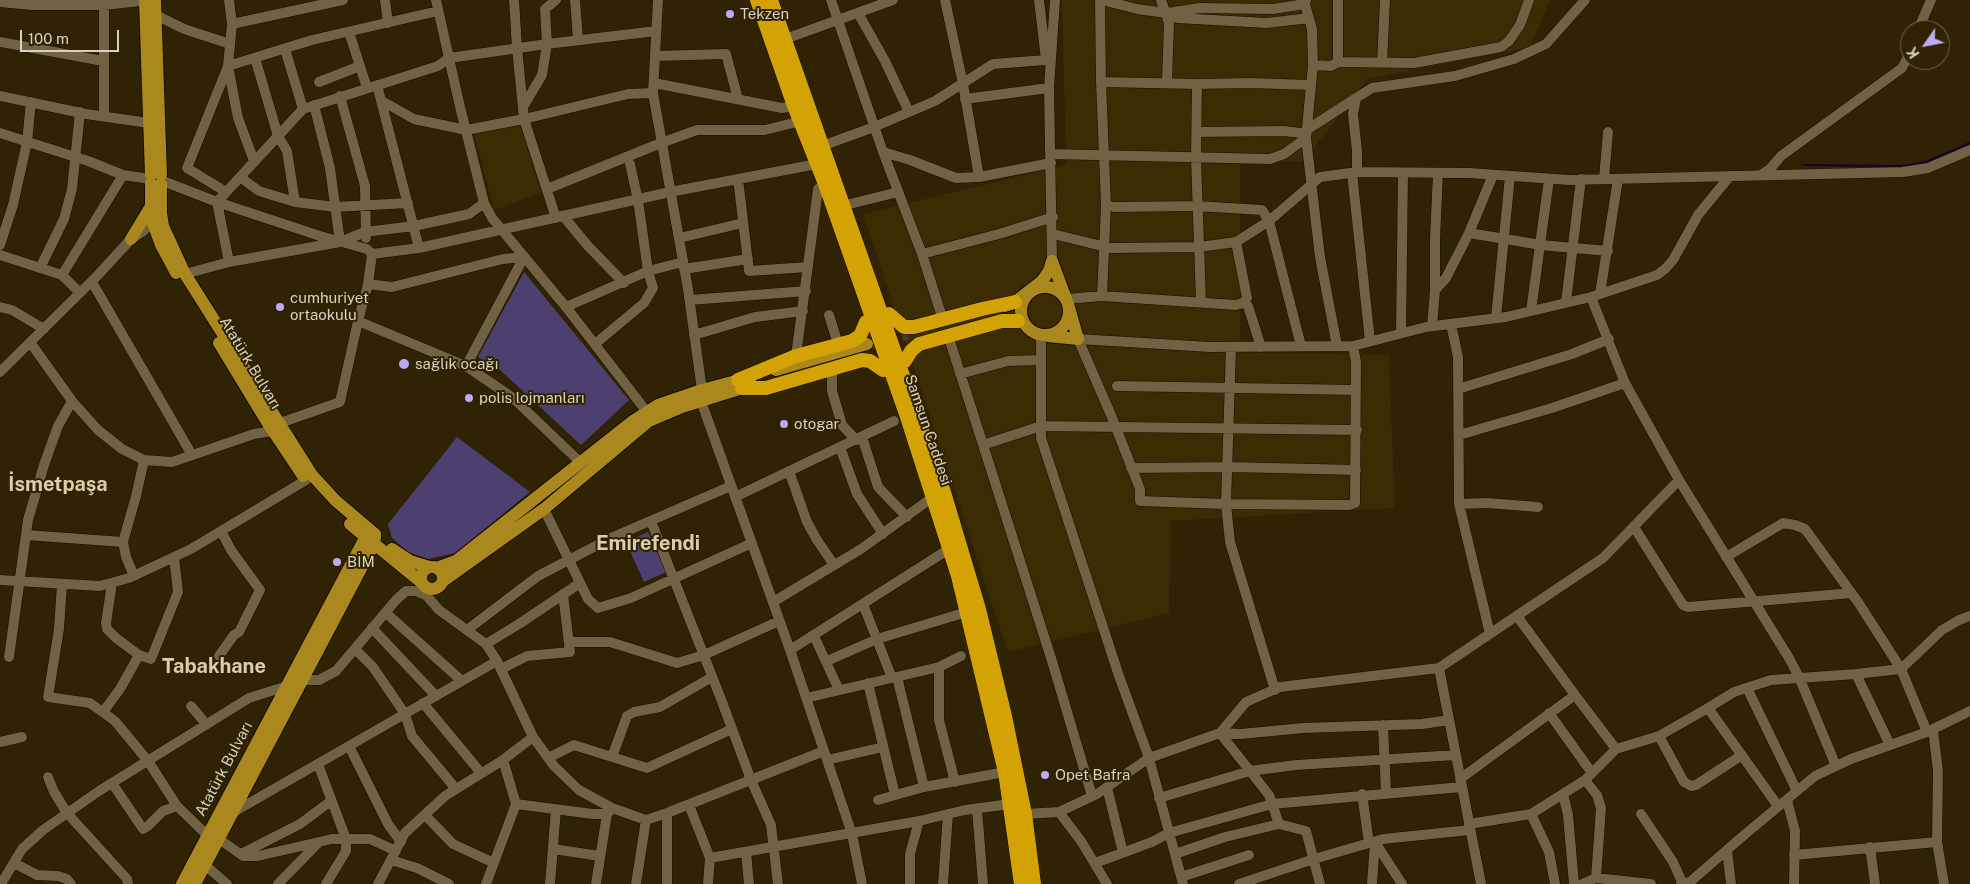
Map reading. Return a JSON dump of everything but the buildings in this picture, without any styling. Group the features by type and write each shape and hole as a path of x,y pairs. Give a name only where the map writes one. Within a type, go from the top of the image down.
{"highway":[{"name":"Samsun Caddesi","path":"757,0 794,106 817,164 830,181"},
{"name":"Samsun Caddesi","path":"771,0 822,146 830,181 979,608 993,662 1025,814 1034,884"},
{"path":"830,181 850,204 889,314 943,471 939,494 924,489 827,207 830,181"},
{"path":"889,314 904,327 914,327 1014,302"},
{"path":"905,361 911,351 919,344 948,335 1002,320 1022,325"},
{"path":"740,384 796,356 852,340 860,336 866,322"},
{"path":"740,384 766,388 862,360 870,361 883,370"},
{"name":"Samsun Caddesi","path":"939,494 949,549 967,612 1005,772 1021,884"}],"main road":[{"path":"149,0 156,16 155,214 185,274 273,425 309,477 336,501 371,539 424,589 436,589 443,581 544,509 649,421 701,396"},
{"path":"149,0 149,124 156,179"},
{"path":"135,237 155,214"},
{"name":"Atatürk Bulvarı","path":"155,214 161,245 273,425"},
{"path":"135,237 150,238 161,245"},
{"path":"1052,261 1067,301 1078,339 1041,336 1010,317 1000,316 908,338 1014,302 1042,281 1049,271 1052,261"},
{"path":"1022,325 1020,313 1024,298 1029,292 1044,286 1052,288 1064,296 1069,312 1064,327 1050,335 1041,336"},
{"path":"424,589 421,576 424,570 456,561 633,421 658,405 701,396 869,348"},
{"path":"371,539 410,561 433,568 442,574 443,581"},
{"path":"195,884 205,865 213,837 232,813 295,685 371,539"},
{"name":"Atatürk Bulvarı","path":"182,884 213,837 295,685"}],"street":[{"path":"0,2 30,5 149,0"},
{"path":"229,0 232,24 228,66 238,118 254,161"},
{"path":"232,24 343,0"},
{"path":"385,0 388,23"},
{"path":"436,0 484,202 492,218 566,307 647,412"},
{"path":"514,0 524,119 546,189 560,217 624,283"},
{"path":"523,107 542,75 547,44 546,9 556,0"},
{"path":"576,0 578,40"},
{"path":"658,0 653,88 661,143 690,300 701,396 852,834 862,884"},
{"path":"831,0 874,127 922,254 943,320"},
{"path":"785,39 858,13 869,4 893,0"},
{"path":"945,0 966,99 979,177"},
{"path":"1039,0 1049,61"},
{"path":"1052,261 1053,217 1049,61 1054,0"},
{"path":"1102,296 1106,205 1101,82 1101,0 1137,10 1166,13 1200,8 1273,9 1286,3 1306,2 1312,29 1313,66 1307,133 1320,258 1337,346"},
{"path":"1161,0 1169,23 1167,82"},
{"path":"1338,0 1338,62"},
{"path":"1382,63 1384,0"},
{"path":"1313,66 1331,66 1338,62 1414,63 1501,47 1509,41 1520,25 1529,0"},
{"path":"883,152 910,160 956,178 979,177 1051,159 1104,154 1270,159 1284,154 1307,133 1372,88 1455,76 1514,59 1546,44 1585,0"},
{"path":"1922,20 1930,0"},
{"path":"104,3 104,116"},
{"path":"228,66 285,48 438,11"},
{"path":"858,13 886,61 909,112"},
{"path":"1166,13 1178,18 1267,23 1309,18"},
{"path":"156,16 184,29 230,44"},
{"path":"217,202 303,109 438,66 449,58 656,31"},
{"path":"349,32 367,88"},
{"path":"0,42 104,61"},
{"path":"285,48 303,109"},
{"path":"655,56 726,54 738,99"},
{"path":"255,58 278,136 287,151 295,202"},
{"path":"822,146 874,127 935,101 993,64 1049,61"},
{"path":"226,192 187,168 228,66"},
{"path":"318,82 360,66"},
{"path":"1760,175 1770,169 1781,156 1900,69"},
{"path":"1101,82 1311,85"},
{"path":"1197,84 1196,158 1201,302"},
{"path":"377,85 420,248"},
{"path":"382,101 414,119 466,130 524,119 653,88 738,99 782,108 794,106"},
{"path":"966,99 1050,88"},
{"path":"0,96 149,124"},
{"path":"30,342 72,401 98,430 122,448 144,460 172,462 340,402 368,284 370,252 365,232 365,186 340,96"},
{"path":"1356,98 1353,114 1355,172 1370,342"},
{"path":"0,245 14,205 27,142 31,102"},
{"path":"314,105 330,168 340,242"},
{"path":"40,268 64,219 72,189 80,112"},
{"path":"546,189 697,130 765,130 801,121"},
{"path":"1197,132 1284,131 1307,133"},
{"path":"1604,179 1608,132"},
{"path":"0,133 75,157 123,175 156,179 217,202 370,252 420,248 670,192 817,164"},
{"path":"1053,234 1110,248 1199,247 1236,242 1269,221 1312,182 1327,175 1355,172 1438,173 1581,180 1903,172 1928,168 1970,150"},
{"path":"595,344 644,303 653,288 648,271 638,200 630,164"},
{"path":"1400,333 1403,173"},
{"path":"1432,326 1435,290 1438,173"},
{"path":"62,276 123,175"},
{"path":"1435,290 1446,278 1469,233 1493,175"},
{"path":"240,176 258,191 295,202 335,207 408,203"},
{"path":"1496,318 1510,176"},
{"path":"1353,346 1356,362 1357,430 1355,503 1349,505 1226,504 1140,501 1140,490 1116,427 1078,339 1231,347 1353,346 1432,326 1496,318 1596,296 1657,275 1665,268 1673,260 1698,215 1730,176"},
{"path":"738,179 749,271 808,267"},
{"path":"1531,311 1548,179"},
{"path":"1618,179 1608,251 1596,296 1625,383 1679,480 1799,677 1836,766"},
{"path":"1566,302 1581,180"},
{"path":"796,356 818,189 830,181"},
{"path":"850,204 898,192"},
{"path":"217,202 229,262"},
{"path":"185,274 229,262 340,242 365,232 414,226 469,214 484,202"},
{"path":"1106,205 1114,207 1197,206 1262,210 1269,221 1300,346"},
{"path":"922,254 999,234 1053,217"},
{"path":"679,238 743,223"},
{"path":"1469,233 1541,245 1608,251"},
{"path":"0,372 135,237"},
{"path":"1067,301 1102,296 1236,305 1243,303 1247,298 1236,242"},
{"path":"0,255 62,276 80,293"},
{"path":"368,284 392,286 503,259 524,257"},
{"path":"466,366 524,257"},
{"path":"566,307 648,271 748,259"},
{"path":"92,282 192,455"},
{"path":"690,300 742,294 806,291"},
{"path":"1248,306 1261,347"},
{"path":"0,307 12,310 44,329"},
{"path":"694,335 755,317 803,311"},
{"path":"829,315 838,344"},
{"path":"358,321 466,366 513,398 581,463"},
{"path":"1451,324 1458,357 1459,504 1490,634"},
{"path":"948,335 1052,661 1092,796"},
{"path":"1041,336 1041,438 1148,758 1175,854 1180,882 1249,856"},
{"path":"1458,389 1572,354 1609,339"},
{"path":"1231,347 1226,504 1230,542 1275,690"},
{"path":"960,374 1008,361 1041,360"},
{"path":"832,369 832,391 842,426 859,438 878,487 907,517"},
{"path":"1459,434 1552,408 1625,383"},
{"path":"1117,386 1356,390"},
{"path":"8,657 28,520 58,426 72,401"},
{"path":"735,497 894,421"},
{"path":"983,445 1041,426 1357,430"},
{"path":"840,447 857,494 883,534"},
{"path":"134,576 126,557 123,542 144,460"},
{"path":"1131,468 1227,467 1356,470"},
{"path":"789,471 807,522 834,565"},
{"path":"0,580 100,586 134,576 191,549 309,477"},
{"path":"1220,733 1246,702 1280,687 1439,668 1603,558 1679,480"},
{"path":"467,630 538,576 613,537 731,486"},
{"path":"773,602 883,534 939,494"},
{"path":"1459,504 1487,503 1538,507"},
{"path":"544,509 588,599 598,608 631,598 752,543"},
{"path":"651,521 751,780 771,825 778,884"},
{"path":"1726,558 1783,523 1795,524 1805,529 1852,593 1901,669 1930,731 1938,771 1937,842 1944,884"},
{"path":"1634,527 1683,605 1688,607 1852,593"},
{"path":"218,656 234,635 239,632 260,590 231,550 221,531"},
{"path":"26,536 123,542"},
{"path":"790,650 949,549"},
{"path":"112,583 106,623 107,629 139,655 151,659 154,656 178,592 174,557"},
{"path":"486,644 580,583"},
{"path":"62,584 59,629 48,697 90,703 115,721 148,761 177,806 213,837 243,856 258,856 332,839 370,839 396,851 418,868 449,884"},
{"path":"2,884 22,849 43,830 112,783 249,698 319,680 336,671 406,591 424,589 439,610 486,644 499,665 533,737 548,758 579,790 609,811 646,820 751,780 825,756 883,747"},
{"path":"232,813 462,681 499,665 527,656 570,652 563,594"},
{"path":"863,604 895,677 924,787"},
{"path":"827,661 877,639 967,612"},
{"path":"386,613 462,681"},
{"path":"1517,616 1616,749"},
{"path":"1239,884 1372,842 1470,827 1531,814 1588,776 1616,749 1659,736 1734,692 1770,680 1901,669 1942,630 1970,616"},
{"path":"570,642 610,642 677,663 704,655 779,621"},
{"path":"372,628 436,696"},
{"path":"814,636 839,690"},
{"path":"354,649 373,667 404,714 412,736 456,789"},
{"path":"103,712 120,689 139,655"},
{"path":"806,698 939,667 961,656"},
{"path":"939,667 939,720 954,782"},
{"path":"1439,668 1481,884"},
{"path":"1856,674 1890,745"},
{"path":"612,757 627,716 634,712 660,707 712,676"},
{"path":"868,683 895,795"},
{"path":"1747,688 1797,791"},
{"path":"1094,863 1152,842 1169,833 1272,804 1461,783 1574,695"},
{"path":"423,703 481,773"},
{"path":"191,706 206,724"},
{"path":"1708,708 1742,755 1782,803 1795,831 1794,884"},
{"path":"1642,814 1686,884 1815,776 1836,766 1930,731 1970,711"},
{"path":"1549,713 1588,776 1602,808 1596,878"},
{"path":"1025,814 1059,812 1107,787 1148,758 1220,733 1241,734 1303,728 1422,724 1449,720"},
{"path":"1384,725 1386,792"},
{"path":"548,758 574,745 647,768 732,729"},
{"path":"1220,733 1269,795 1279,824"},
{"path":"1659,736 1684,782 1691,786 1696,785 1742,755"},
{"path":"0,742 22,737"},
{"path":"378,884 405,833 445,796 503,760 533,737"},
{"path":"349,746 388,824 396,851"},
{"path":"1160,798 1250,771 1296,765 1456,754"},
{"path":"486,884 516,804 503,760"},
{"path":"318,764 346,839 346,851 326,884"},
{"path":"878,800 924,787 1005,772"},
{"path":"48,777 54,792 67,813 128,879 128,884"},
{"path":"112,783 143,829 164,811 177,806"},
{"path":"1107,787 1123,853"},
{"path":"1362,794 1372,842 1372,884"},
{"path":"1563,794 1568,815 1574,884"},
{"path":"241,854 300,824 331,801"},
{"path":"516,804 593,814 609,811"},
{"path":"710,858 775,848 919,822 948,814 1010,804"},
{"path":"689,805 710,858 708,884"},
{"path":"550,884 556,809"},
{"path":"977,809 983,884"},
{"path":"596,884 609,811"},
{"path":"1059,812 1081,841 1107,884"},
{"path":"666,884 667,813"},
{"path":"943,884 948,814"},
{"path":"1531,814 1549,852 1555,884"},
{"path":"425,815 453,844 494,863"},
{"path":"636,884 646,820"},
{"path":"910,884 910,854 919,822"},
{"path":"1175,854 1224,837 1279,824 1306,830 1320,884"},
{"path":"278,884 319,842"},
{"path":"1372,842 1402,884"},
{"path":"1794,855 1937,842"},
{"path":"1870,847 1876,884"},
{"path":"553,849 600,856"},
{"path":"1727,850 1731,884"},
{"path":"746,852 749,884"},
{"path":"14,863 37,874 67,879 71,884"},
{"path":"205,865 227,884"},
{"path":"1582,884 1596,878 1645,884"}],"shaded area":[{"path":"1062,0 1550,0 1530,47 1367,79 1304,161 1240,163 1240,352 1389,355 1395,508 1171,521 1169,613 1008,652 863,214 1066,165"},
{"path":"520,124 541,193 494,210 474,133"},
{"path":"524,272 629,400 581,445 498,368 478,357"},
{"path":"457,437 530,492 455,553 428,559 408,552 392,538 388,524"},
{"path":"648,532 666,572 644,582 626,542"}],"waterway":[{"path":"1804,165 1902,166 1926,162 1970,143"}],"tunnel":[{"path":"867,344 907,334"}],"place":[{"name":"Tekzen","path":"730,14"},
{"name":"cumhuriyet ortaokulu","path":"280,307"},
{"name":"sağlık ocağı","path":"404,364"},
{"name":"polis lojmanları","path":"469,398"},
{"name":"otogar","path":"784,424"},
{"name":"BİM","path":"337,562"},
{"name":"Opet Bafra","path":"1045,775"}],"district":[{"name":"İsmetpaşa","path":"58,485"},
{"name":"Emirefendi","path":"648,544"},
{"name":"Tabakhane","path":"214,667"}]}
